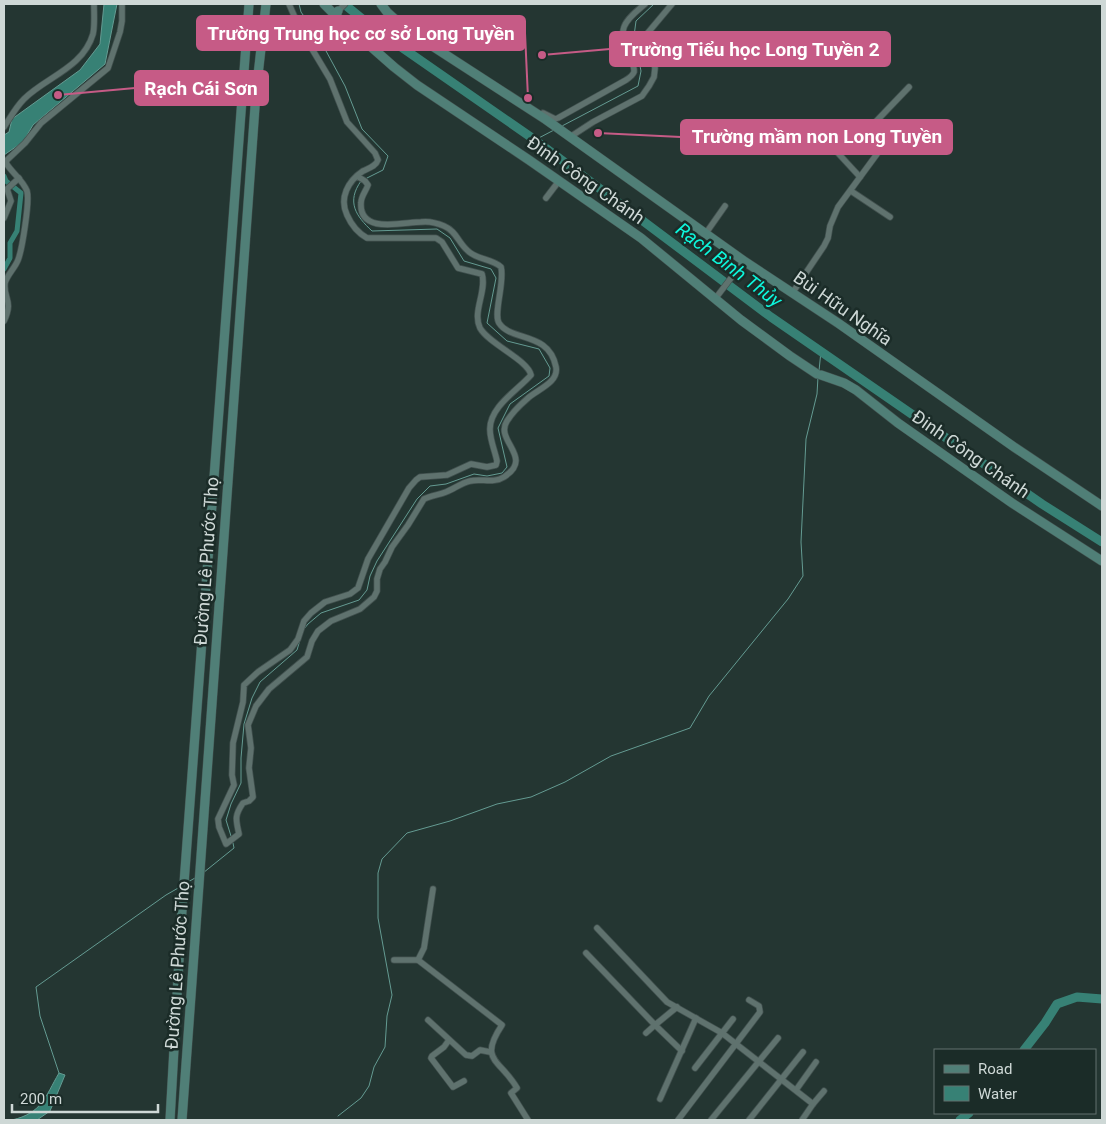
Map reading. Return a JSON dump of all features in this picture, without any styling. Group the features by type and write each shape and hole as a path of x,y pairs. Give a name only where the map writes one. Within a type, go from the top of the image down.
{"street":[{"path":"4,127 23,99 70,66 82,55 93,34 94,4"},
{"path":"4,320 9,308 5,284 20,253 28,210 27,192 6,164 8,158 25,143 41,123 108,68 120,32 122,4"},
{"name":"Đường Lê Phước Thọ","path":"170,1120 181,924 249,4"},
{"name":"Đường Lê Phước Thọ","path":"182,1120 256,93 266,4"},
{"path":"290,4 300,29 330,79 347,122 375,153 377,158 378,162 376,164 358,177 348,186 344,196 345,212 351,223 367,238 436,238 442,242 458,268 482,274 483,287 478,318 480,328 502,349 526,366 530,370 531,375 516,387 501,405 491,422 490,428 497,461 496,465 486,467 471,464 447,475 420,477 416,480 409,488 373,551 358,588 350,594 325,602 311,613 304,621 298,639 290,650 274,660 246,683 233,743 232,775 234,786 218,819 226,844 240,833 235,820 236,816 243,803 250,801 253,797 249,768 251,748 248,725 261,697 307,657 312,641 318,631 331,621 360,609 374,597 377,591 377,579 380,569 392,547 424,499 432,495 444,493 465,482 473,480 498,480 508,474 514,466 516,457 504,432 504,425 528,398 551,382 556,374 553,358 539,342 512,333 498,323 497,316 502,291 501,267 467,251 456,235 444,226 426,222 391,225 381,225 372,222 365,216 361,208 362,197 368,185 358,177"},
{"name":"Đinh Công Chánh","path":"324,4 337,13 406,76 641,238 717,295 774,345 819,374 844,383 856,390 898,423 1016,506 1102,561"},
{"path":"337,13 345,4"},
{"path":"381,4 386,12 406,29 532,112 541,112 555,119 626,80 633,74 634,69 623,41 623,28 633,14 644,4"},
{"path":"568,136 642,96 654,77 655,68 652,55 646,43 646,35 672,4"},
{"path":"864,134 909,86"},
{"path":"242,92 256,93"},
{"name":"Bùi Hữu Nghĩa","path":"532,112 545,119 744,261 793,292 1014,447 1102,506"},
{"path":"793,292 824,246 838,207 878,151 877,147 856,124 851,123 825,139"},
{"path":"791,146 817,132 860,177"},
{"path":"4,218 11,201 6,188 18,179"},
{"path":"546,198 559,181"},
{"path":"850,191 890,217"},
{"path":"706,233 725,206"},
{"path":"717,295 744,261"},
{"path":"220,397 234,398"},
{"path":"190,803 204,804"},
{"path":"418,960 424,948 433,889"},
{"path":"597,928 664,999 722,1033 813,1104"},
{"path":"586,954 682,1051"},
{"path":"394,960 418,960 500,1021 502,1025 492,1043 490,1052 494,1060 517,1088 511,1093 528,1120"},
{"path":"678,1120 737,1044 761,1009 760,1006 749,1000"},
{"path":"646,1032 676,1007"},
{"path":"660,1099 696,1018"},
{"path":"695,1068 734,1019"},
{"path":"428,1020 466,1056 472,1056 480,1050 490,1052"},
{"path":"711,1120 778,1038"},
{"path":"449,1040 431,1058 453,1087 464,1081"},
{"path":"749,1120 803,1052"},
{"path":"796,1090 816,1062"},
{"path":"802,1120 824,1091"},
{"path":"171,1096 183,1097"}],"water":[{"path":"104,4 117,4 105,64 33,125 23,142 4,155 4,135 9,132 12,119 80,70 100,44"},
{"path":"59,1073 65,1075 50,1111 37,1120 12,1120 30,1113 42,1103"}],"waterway":[{"path":"299,4 301,12 319,38 345,86 362,129 388,156 383,170 367,178"},
{"name":"Rạch Bình Thủy","path":"344,4 371,26 535,140 771,317 1042,504 1102,542"},
{"path":"562,126 638,86 641,71 634,36 636,21 654,4"},
{"path":"535,140 554,130"},
{"path":"4,176 6,181 21,193 17,231 10,243 10,258 4,269"},
{"path":"304,629 321,613 359,600 367,590 370,576 377,561 417,499 430,486 446,484 474,474 487,476 502,473 507,467 498,428 510,404 549,376 550,368 539,349 507,341 487,323 496,278 491,269 464,261 450,238 437,229 372,231 361,220 355,208 354,196 361,181"},
{"path":"819,371 821,351"},
{"path":"338,1116 361,1098 369,1086 374,1067 385,1047 387,1016 392,995 378,918 378,873 382,859 407,833 450,821 497,804 531,797 565,782 611,756 690,728 709,696 788,599 803,576 801,542 806,439 817,394 818,377"},
{"path":"231,836 226,820 241,783 244,724 252,698 260,682 297,650 300,640"},
{"path":"203,873 234,848 233,843"},
{"path":"188,882 195,878"},
{"path":"59,1073 40,1016 36,987 180,887"},
{"path":"1025,1049 1057,1004 1077,997 1102,999"},
{"path":"960,1120 968,1114"}],"place":[{"name":"Trường Tiểu học Long Tuyền 2","path":"542,55"},
{"name":"Rạch Cái Sơn","path":"58,95"},
{"name":"Trường Trung học cơ sở Long Tuyền","path":"528,98"},
{"name":"Trường mầm non Long Tuyền","path":"598,133"}]}
